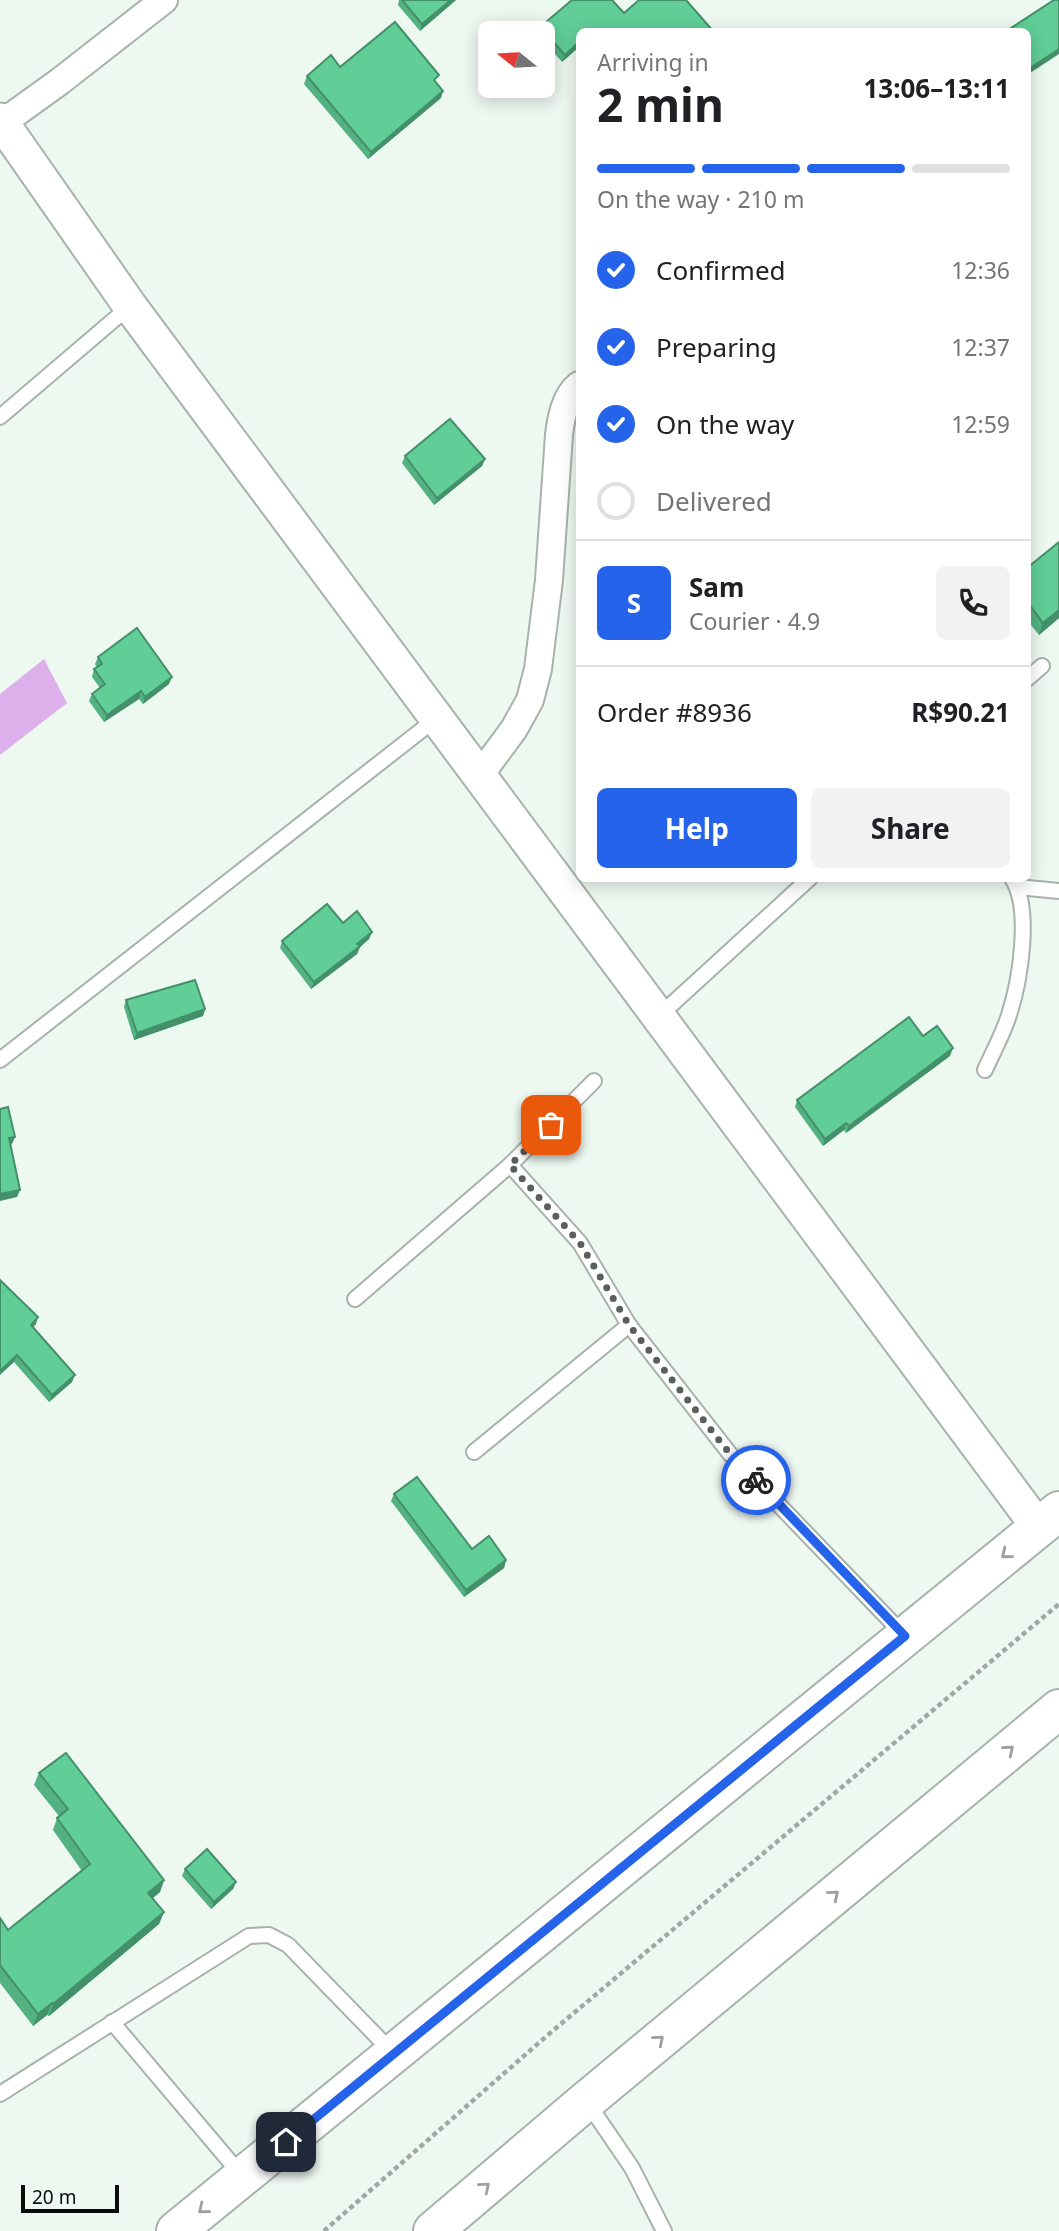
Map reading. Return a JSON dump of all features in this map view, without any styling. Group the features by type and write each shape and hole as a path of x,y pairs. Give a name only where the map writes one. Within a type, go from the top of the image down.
{"main road":[{"path":"176,2231 1049,1519"},
{"path":"433,2231 1059,1709"}],"street":[{"path":"164,0 60,82 1,121 130,306 659,1016 1049,1519"},
{"path":"480,775 514,729 530,700 538,669 549,580 559,435 562,414 576,387"}],"lane":[{"path":"0,417 130,306"},
{"path":"1031,676 1042,666"},
{"path":"0,1060 437,718"},
{"path":"659,1016 806,882"},
{"path":"985,1070 1009,1015 1024,940 1015,883 1059,891"},
{"path":"355,1299 510,1165 594,1081"},
{"path":"510,1165 580,1243 629,1325 730,1454 905,1636"},
{"path":"474,1452 629,1325"},
{"path":"0,2094 249,1936 269,1935 288,1945 394,2054"},
{"path":"112,2022 243,2177"},
{"path":"586,2101 632,2168 664,2231"}],"path":[{"path":"324,2231 549,2034 1059,1604"}],"shaded area":[{"path":"44,659 67,703 0,755 0,694"}],"building":[{"path":"402,0 451,0 422,24"},
{"path":"572,0 612,0 624,13 639,0 686,0 710,28 576,28 576,45 565,55 555,44 555,21 547,21"},
{"path":"1054,0 1059,0 1059,49 1031,67 1031,28 1011,28"},
{"path":"395,22 439,75 434,80 443,91 371,152 307,76 331,55 340,67"},
{"path":"450,419 485,459 437,498 405,456"},
{"path":"1059,542 1059,610 1043,623 1031,607 1031,565"},
{"path":"137,628 172,677 145,697 141,691 107,715 92,694 105,684 94,669 102,664 98,657"},
{"path":"327,904 343,923 357,911 372,932 357,944 360,946 314,982 282,941"},
{"path":"195,980 205,1009 137,1033 126,1000"},
{"path":"909,1017 923,1036 937,1026 953,1048 849,1126 846,1123 825,1139 797,1100"},
{"path":"8,1107 15,1137 9,1138 20,1190 0,1194 0,1109"},
{"path":"0,1280 38,1317 31,1325 75,1375 52,1395 17,1355 0,1371"},
{"path":"417,1477 472,1549 489,1536 506,1560 466,1590 394,1494"},
{"path":"66,1753 164,1880 148,1893 164,1912 38,2014 0,1965 0,1918 8,1930 90,1864 57,1818 68,1809 39,1773"},
{"path":"207,1849 236,1882 214,1902 185,1869"}],"way so far":[{"path":"551,1125 510,1165 580,1243 629,1325 730,1454 756,1480"}],"route":[{"path":"286,2142 905,1636 756,1480"}]}
